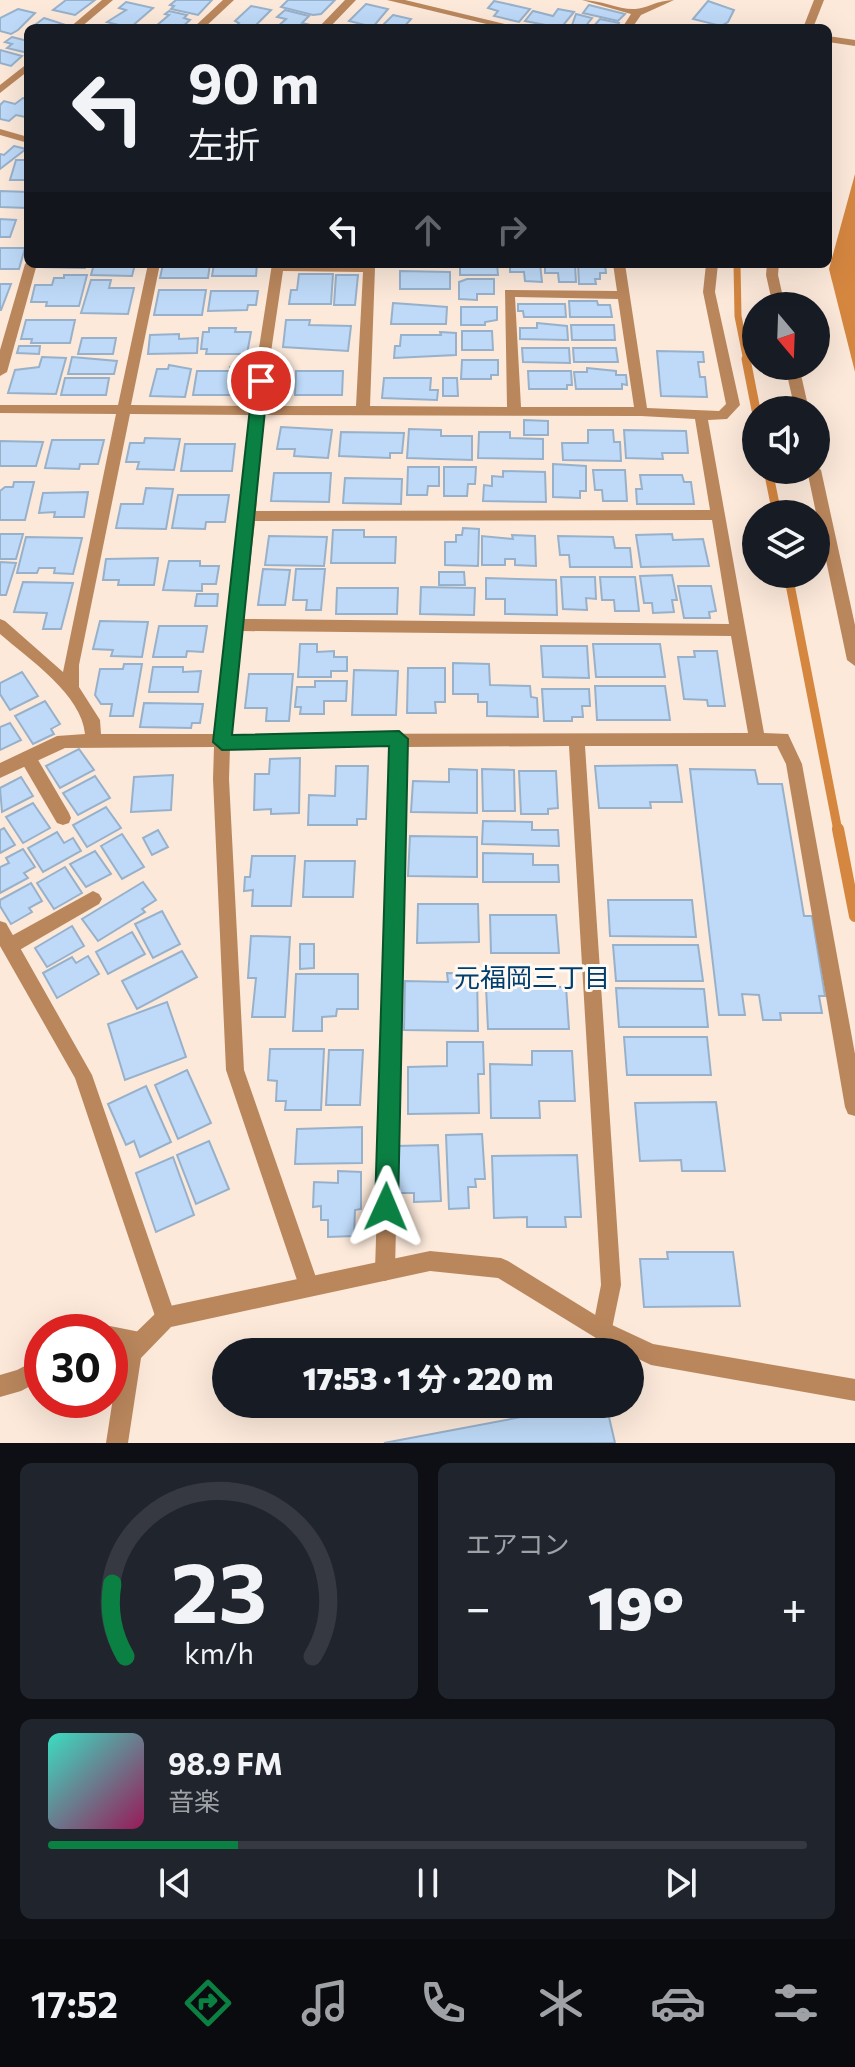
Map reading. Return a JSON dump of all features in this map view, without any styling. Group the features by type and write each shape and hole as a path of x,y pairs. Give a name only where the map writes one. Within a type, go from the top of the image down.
{"street":[{"path":"79,24 108,0"},
{"path":"202,24 229,0"},
{"path":"327,24 351,0"},
{"path":"392,0 448,17 491,24"},
{"path":"587,0 637,13"},
{"path":"630,24 637,13 669,0"},
{"path":"810,24 819,0"},
{"path":"832,40 855,43"},
{"path":"0,90 24,69"},
{"path":"0,132 24,139"},
{"path":"0,372 7,322 29,268"},
{"path":"71,688 71,665 153,268"},
{"path":"278,268 256,410 248,516 222,742 221,779 235,1070 309,1286"},
{"path":"363,410 369,268"},
{"path":"620,268 641,412"},
{"path":"0,409 641,412 722,416 733,405 709,292 712,268"},
{"path":"773,268 776,292"},
{"path":"514,411 509,293 623,295"},
{"path":"701,416 757,739"},
{"path":"817,484 855,660"},
{"path":"248,516 718,515"},
{"path":"0,625 71,688 92,720 94,740"},
{"path":"235,625 739,630"},
{"path":"385,1271 399,739"},
{"path":"0,771 63,741 782,739 794,764 855,1107"},
{"path":"577,740 611,1285 603,1331"},
{"path":"28,758 63,818"},
{"path":"93,899 5,938 83,1075 165,1318"},
{"path":"117,1443 131,1353 165,1318 430,1261 501,1268 603,1331 651,1354 855,1390"},
{"path":"128,1339 143,1341"},
{"path":"0,1386 24,1378"}],"shaded area":[{"path":"855,174 855,372 829,269 832,268"}],"building":[{"path":"66,0 95,0 75,15 53,10"},
{"path":"176,0 212,0 198,15 171,9 174,6 170,5"},
{"path":"288,0 335,0 321,14 313,15 281,7"},
{"path":"494,1 530,9 519,22 494,16 498,11 488,8"},
{"path":"708,1 734,10 724,24 693,19"},
{"path":"126,2 153,8 135,24 107,22 126,10 119,8"},
{"path":"366,4 388,9 376,24 349,21"},
{"path":"589,5 625,14 618,21 583,13"},
{"path":"251,6 271,10 257,24 238,24 235,21"},
{"path":"18,9 35,13 11,34 0,31 0,18"},
{"path":"558,9 574,12 564,24 525,21 533,11 553,16"},
{"path":"285,10 309,16 302,23 306,24 280,24 286,19 277,17"},
{"path":"169,11 187,15 184,18 190,20 186,24 158,24 169,15 165,14"},
{"path":"576,14 592,18 587,24 572,24"},
{"path":"393,15 411,19 407,24 384,24"},
{"path":"44,18 63,24 36,24"},
{"path":"600,19 619,23 618,24 596,24"},
{"path":"12,37 24,40 24,52 7,48 12,44 5,42"},
{"path":"0,50 22,56 11,66 0,63"},
{"path":"24,98 24,117 16,115 9,121 0,119 0,105 4,101 15,104"},
{"path":"14,146 24,148 0,169 0,154 4,155"},
{"path":"16,160 24,160 24,180 10,180"},
{"path":"0,191 24,192 24,208 0,207"},
{"path":"0,219 16,220 10,237 0,237"},
{"path":"0,248 24,248 19,269 0,269"},
{"path":"93,268 134,268 132,276 91,275"},
{"path":"162,268 209,268 208,278 160,278"},
{"path":"213,268 257,268 256,276 212,276"},
{"path":"460,268 497,268 498,275 460,275"},
{"path":"510,268 540,268 542,282 525,281 524,272 510,272"},
{"path":"545,268 575,268 576,282 559,282 558,273 545,273"},
{"path":"578,268 605,268 606,273 600,273 600,279 595,279 596,284 579,284"},
{"path":"400,271 450,272 450,289 400,289"},
{"path":"299,274 333,274 331,304 289,304 291,290 297,290"},
{"path":"64,275 87,275 79,306 46,306 47,302 31,302 35,285 52,285 54,278 64,278"},
{"path":"336,275 358,275 355,305 334,305"},
{"path":"494,279 494,294 477,294 477,300 459,299 459,282"},
{"path":"91,280 111,280 109,288 134,288 128,314 81,313"},
{"path":"0,284 11,284 1,310 0,310"},
{"path":"159,290 206,290 202,315 154,315"},
{"path":"211,291 258,291 256,305 248,305 247,310 208,311"},
{"path":"569,301 597,301 598,305 610,305 612,317 570,317"},
{"path":"393,303 447,307 446,324 391,324"},
{"path":"518,304 565,304 566,317 524,317 523,311 518,311"},
{"path":"461,307 497,307 497,320 485,322 485,325 461,325"},
{"path":"26,320 75,320 70,343 31,343 32,339 21,339"},
{"path":"286,320 310,320 309,325 351,326 348,351 283,347"},
{"path":"537,323 567,326 568,340 520,339 520,328 537,328"},
{"path":"571,325 614,325 615,340 572,340"},
{"path":"209,328 236,328 235,332 251,332 247,354 206,354 207,349 201,349 203,332 209,332"},
{"path":"462,331 492,331 493,350 462,350"},
{"path":"440,332 456,333 456,355 394,358 395,346 400,346 401,335 441,335"},
{"path":"179,334 179,339 198,338 197,353 148,354 150,335"},
{"path":"82,338 116,338 113,354 78,354"},
{"path":"19,346 40,346 39,354 17,353"},
{"path":"522,348 569,348 570,363 523,362"},
{"path":"573,348 616,348 618,362 574,362"},
{"path":"657,351 703,352 704,362 698,362 700,377 705,377 707,397 661,396"},
{"path":"42,357 66,358 56,394 8,393 15,370 39,367"},
{"path":"72,357 117,361 114,374 68,374"},
{"path":"462,360 498,360 498,375 491,375 491,379 461,379"},
{"path":"169,365 191,369 185,397 150,396 157,369 168,369"},
{"path":"230,367 246,367 242,395 193,395 197,371 230,371"},
{"path":"587,368 626,375 627,385 622,384 622,389 576,389 574,372 587,372"},
{"path":"296,371 343,371 342,395 295,395"},
{"path":"528,371 571,371 572,385 567,385 567,389 529,389"},
{"path":"65,378 109,378 106,395 61,395"},
{"path":"384,378 431,378 430,390 438,390 437,400 382,398"},
{"path":"443,378 457,378 458,396 443,396"},
{"path":"524,420 548,421 548,435 524,435"},
{"path":"281,427 332,430 328,458 294,456 295,449 277,449"},
{"path":"409,429 441,430 441,436 472,436 472,460 407,458"},
{"path":"588,430 613,430 614,442 620,442 621,461 563,460 562,443 588,443"},
{"path":"624,430 686,431 688,453 662,453 663,459 626,458"},
{"path":"341,432 404,433 402,453 390,453 390,458 339,456"},
{"path":"479,432 510,432 510,438 543,439 543,459 478,458"},
{"path":"145,438 180,439 174,470 137,469 139,462 126,462 130,443 144,443"},
{"path":"52,440 104,440 98,464 80,464 79,469 45,468"},
{"path":"0,441 43,442 36,466 0,466"},
{"path":"185,444 235,444 232,471 181,471"},
{"path":"553,464 586,466 586,491 580,491 580,498 553,497"},
{"path":"408,467 439,467 439,486 428,486 427,495 407,495"},
{"path":"444,467 476,467 475,484 468,484 467,496 444,496"},
{"path":"593,470 625,470 627,501 603,501 602,490 595,490"},
{"path":"503,471 545,472 546,502 483,501 484,485 492,486 492,476 503,477"},
{"path":"274,473 331,473 329,502 271,501"},
{"path":"640,475 682,475 684,482 691,482 694,504 637,504 636,489 642,489"},
{"path":"345,478 402,479 401,504 343,503"},
{"path":"14,482 34,482 25,520 0,520 0,491 13,487"},
{"path":"146,488 173,489 166,529 116,528 121,504 143,504"},
{"path":"88,492 84,517 54,517 55,512 39,513 43,493"},
{"path":"178,495 229,495 225,522 206,522 205,529 172,528"},
{"path":"463,528 479,529 478,566 445,565 445,542 456,542 456,535 462,535"},
{"path":"333,530 364,530 364,537 396,537 395,563 331,563"},
{"path":"0,534 23,534 16,559 0,559"},
{"path":"672,534 673,540 703,539 709,566 641,567 636,535"},
{"path":"512,535 535,536 536,566 515,565 515,559 505,559 505,565 482,565 482,536 513,539"},
{"path":"269,536 327,537 324,566 265,565"},
{"path":"558,536 613,537 615,548 630,548 632,567 570,567 569,555 560,555"},
{"path":"26,537 82,538 73,574 54,573 55,568 39,568 37,573 17,573"},
{"path":"158,558 154,585 118,585 119,580 103,580 106,559"},
{"path":"169,561 200,561 200,566 219,566 216,584 202,584 202,591 163,590"},
{"path":"0,562 16,563 6,595 0,595"},
{"path":"263,569 290,570 285,605 258,605"},
{"path":"296,569 325,569 321,610 306,610 307,600 293,600"},
{"path":"439,572 464,572 465,585 439,585"},
{"path":"672,575 677,600 672,600 674,612 653,613 652,603 644,603 640,576"},
{"path":"561,577 595,577 596,599 586,598 587,610 563,609"},
{"path":"600,577 635,577 639,611 615,611 614,600 602,600"},
{"path":"486,578 556,580 557,615 505,614 505,599 486,599"},
{"path":"23,582 73,583 61,629 43,629 47,613 14,612"},
{"path":"678,586 711,586 716,611 709,612 710,618 684,618"},
{"path":"421,587 475,588 474,615 420,614"},
{"path":"337,588 398,588 397,614 336,614"},
{"path":"197,594 218,594 217,606 195,606"},
{"path":"100,621 148,622 142,657 111,656 113,650 93,649"},
{"path":"159,626 207,626 203,652 187,651 186,657 153,657"},
{"path":"300,644 317,644 317,652 334,651 334,657 347,657 347,671 331,671 331,677 298,677"},
{"path":"593,644 660,644 665,677 596,677"},
{"path":"541,646 587,646 589,678 543,677"},
{"path":"694,651 717,651 725,706 708,706 707,700 684,699 678,657 695,657"},
{"path":"453,663 489,664 490,685 530,686 531,697 537,698 538,717 487,716 487,702 478,702 478,694 453,694"},
{"path":"124,664 142,664 133,716 110,716 112,704 101,704 95,695 100,669 123,669"},
{"path":"153,667 183,667 183,672 201,671 198,692 149,692"},
{"path":"408,668 445,668 445,702 435,702 436,713 407,713"},
{"path":"354,670 398,671 396,715 352,715"},
{"path":"22,672 38,696 10,710 0,694 0,683"},
{"path":"249,674 293,674 289,721 266,721 267,708 245,708"},
{"path":"315,681 347,681 346,701 324,701 324,714 300,714 301,707 295,707 297,687 315,687"},
{"path":"595,686 665,686 670,720 597,720"},
{"path":"542,689 589,689 590,706 582,706 583,717 572,717 572,721 544,721"},
{"path":"45,701 60,724 51,729 54,734 33,744 15,716"},
{"path":"144,703 203,704 200,723 192,723 191,728 140,727"},
{"path":"10,723 21,740 0,750 0,727"},
{"path":"79,749 94,770 60,788 46,766"},
{"path":"300,758 299,813 271,814 271,809 254,810 255,774 269,774 270,759"},
{"path":"677,765 682,802 650,802 651,808 599,808 595,766"},
{"path":"336,766 368,766 366,819 357,819 357,825 308,825 309,795 335,796"},
{"path":"449,769 477,770 477,813 411,812 413,781 449,782"},
{"path":"482,769 514,770 515,811 483,811"},
{"path":"690,769 755,770 758,784 782,784 804,916 812,916 825,996 819,996 822,1013 780,1013 781,1020 763,1020 759,995 742,994 745,1015 719,1015"},
{"path":"519,771 556,771 558,808 548,809 548,814 521,814"},
{"path":"173,775 171,810 131,812 134,777"},
{"path":"95,776 110,798 78,815 63,793"},
{"path":"21,777 33,796 2,812 0,788"},
{"path":"33,803 50,828 23,843 6,817"},
{"path":"106,807 121,828 87,847 73,825"},
{"path":"483,821 532,822 532,830 558,830 559,846 482,844"},
{"path":"4,828 15,845 0,853 0,830"},
{"path":"158,830 168,847 152,855 143,838"},
{"path":"57,832 64,843 73,838 81,851 43,872 28,848"},
{"path":"122,834 144,867 122,879 101,846"},
{"path":"410,836 477,837 477,877 408,876"},
{"path":"23,849 35,867 24,873 28,878 0,893 0,867 9,863 6,858"},
{"path":"95,851 111,874 86,887 70,864"},
{"path":"483,853 533,854 533,865 558,865 559,882 483,882"},
{"path":"252,856 295,856 291,906 252,906 253,890 244,891 245,877 250,877"},
{"path":"305,861 355,861 353,897 303,897"},
{"path":"65,867 82,893 54,909 37,883"},
{"path":"143,882 156,900 142,909 145,912 98,941 82,919"},
{"path":"31,883 42,901 29,908 32,912 11,924 0,906 0,900"},
{"path":"608,900 692,900 696,937 610,936"},
{"path":"418,904 478,904 479,942 417,943"},
{"path":"162,911 180,944 153,958 135,924"},
{"path":"490,915 556,915 559,953 491,953"},
{"path":"72,926 84,946 47,967 35,948"},
{"path":"132,932 145,954 108,974 96,952"},
{"path":"251,936 290,937 285,1017 252,1017 256,978 248,978"},
{"path":"300,944 314,944 314,968 300,969"},
{"path":"613,945 698,945 703,981 616,981"},
{"path":"182,951 197,977 137,1009 122,981"},
{"path":"88,956 99,974 57,998 43,973 72,957 76,963"},
{"path":"447,973 477,974 478,1031 404,1030 405,981 448,982"},
{"path":"296,974 358,974 358,1009 337,1009 336,1016 322,1017 322,1031 293,1031"},
{"path":"486,987 566,987 569,1029 488,1029"},
{"path":"616,988 704,989 708,1027 619,1027"},
{"path":"167,1002 186,1057 125,1080 108,1024"},
{"path":"624,1037 707,1037 711,1075 627,1075"},
{"path":"447,1042 483,1042 484,1074 478,1074 479,1113 408,1114 408,1067 447,1066"},
{"path":"270,1049 324,1049 321,1110 285,1110 286,1101 276,1101 277,1081 268,1080"},
{"path":"329,1050 363,1050 360,1105 326,1105"},
{"path":"532,1051 572,1051 575,1101 539,1101 540,1118 491,1118 490,1064 532,1065"},
{"path":"187,1070 211,1123 178,1139 155,1085"},
{"path":"146,1086 171,1142 140,1157 134,1141 126,1145 108,1104"},
{"path":"716,1102 725,1171 682,1171 681,1160 640,1161 635,1103"},
{"path":"362,1127 362,1163 295,1164 297,1129"},
{"path":"482,1134 485,1179 475,1179 476,1187 468,1187 469,1208 449,1209 446,1135"},
{"path":"209,1141 229,1189 196,1204 177,1155"},
{"path":"438,1145 441,1201 414,1202 414,1193 397,1193 396,1146"},
{"path":"577,1155 581,1217 565,1217 566,1227 527,1227 527,1217 494,1218 492,1156"},
{"path":"173,1157 194,1215 156,1232 136,1173"},
{"path":"338,1171 361,1172 361,1209 355,1210 354,1236 328,1237 328,1220 321,1220 321,1206 313,1207 314,1182 338,1183"},
{"path":"667,1252 733,1252 740,1306 644,1307 640,1259 668,1259"},
{"path":"516,1418 609,1418 615,1443 384,1443"}],"waterway":[{"path":"737,268 738,316 742,336"},
{"path":"750,380 753,396"},
{"path":"771,484 774,500"},
{"path":"791,588 838,831"},
{"path":"838,829 855,916"}],"district":[{"name":"元福岡三丁目","path":"532,978"}],"route":[{"path":"261,381 222,742 399,739 386,1207"}]}
